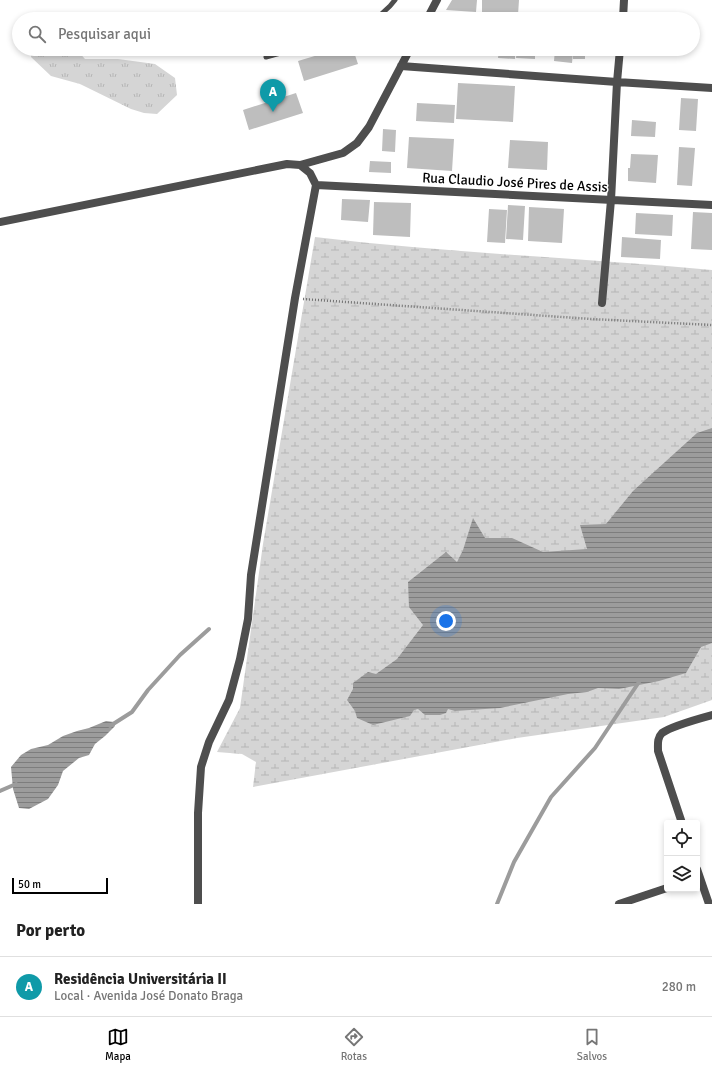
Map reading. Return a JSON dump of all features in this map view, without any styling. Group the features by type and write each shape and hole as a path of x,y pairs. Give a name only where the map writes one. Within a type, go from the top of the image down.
{"street":[{"path":"431,12 437,0"},
{"path":"623,12 624,0"},
{"path":"0,222 287,164 300,166 343,153 357,143 369,127 406,56"},
{"path":"602,303 611,200 619,56"},
{"path":"401,66 712,88"},
{"path":"198,904 198,813 201,767 209,742 228,700 240,658 248,619 251,575 295,298 316,185 310,173 300,166"},
{"name":"Rua Claudio José Pires de Assis","path":"316,185 712,205"},
{"path":"681,820 658,751 658,740 662,734 671,729 712,715"},
{"path":"700,879 709,904"},
{"path":"619,904 664,889"}],"lane":[{"path":"384,12 395,0"}],"path":[{"path":"295,298 591,319 712,325"}],"green space":[{"path":"82,56 85,59 118,59 155,64 175,78 177,95 157,114 144,113 131,109 80,84 51,76 31,57"},
{"path":"315,237 365,243 712,270 712,700 664,717 517,738 253,787 256,762 242,754 217,752 240,708 263,544"}],"shaded area":[{"path":"712,428 712,643 701,647 686,673 659,681 619,689 598,688 587,692 568,694 500,708 455,711 448,709 446,713 440,715 425,715 418,709 414,710 410,716 373,725 357,718 355,711 347,700 353,689 353,683 368,672 376,674 397,659 423,625 409,607 408,582 446,552 457,562 463,550 473,518 485,538 512,538 543,552 587,549 580,525 606,524 633,491 697,433"},
{"path":"106,721 114,722 115,726 95,744 89,755 79,758 63,771 58,785 48,799 29,809 19,808 13,789 11,767 21,755 31,749 48,745 63,736"}],"building":[{"path":"452,0 477,0 476,12 446,10"},
{"path":"482,0 519,0 518,12 482,12"},
{"path":"315,56 355,56 358,64 304,81 298,61"},
{"path":"498,56 515,56 515,59 498,58"},
{"path":"516,56 535,56 535,59 516,58"},
{"path":"554,56 573,56 572,63 554,61"},
{"path":"573,56 585,56 585,59 573,59"},
{"path":"458,83 515,86 513,122 456,119"},
{"path":"296,93 303,113 249,130 243,110"},
{"path":"681,98 698,99 696,131 679,130"},
{"path":"417,103 455,105 454,123 416,121"},
{"path":"632,120 656,122 655,137 631,136"},
{"path":"383,129 396,130 395,152 382,151"},
{"path":"409,137 454,139 452,171 407,168"},
{"path":"510,140 548,142 547,170 508,168"},
{"path":"679,147 695,148 692,186 677,185"},
{"path":"631,154 658,155 656,183 628,181 628,168 630,168"},
{"path":"370,161 391,162 391,173 369,172"},
{"path":"342,199 370,200 368,222 341,220"},
{"path":"374,202 411,203 410,237 373,235"},
{"path":"508,205 525,206 523,240 506,239"},
{"path":"529,207 564,209 562,243 528,241"},
{"path":"489,209 507,210 505,243 487,242"},
{"path":"693,212 712,213 712,250 691,249"},
{"path":"636,213 673,215 672,236 635,234"},
{"path":"622,237 661,240 660,259 621,257"}],"waterway":[{"path":"110,726 132,712 148,690 180,655 209,629"},
{"path":"497,904 514,862 551,797 595,748 639,682"},
{"path":"0,791 16,784"}],"place":[{"name":"Residência Universitária II","path":"273,112"}]}
